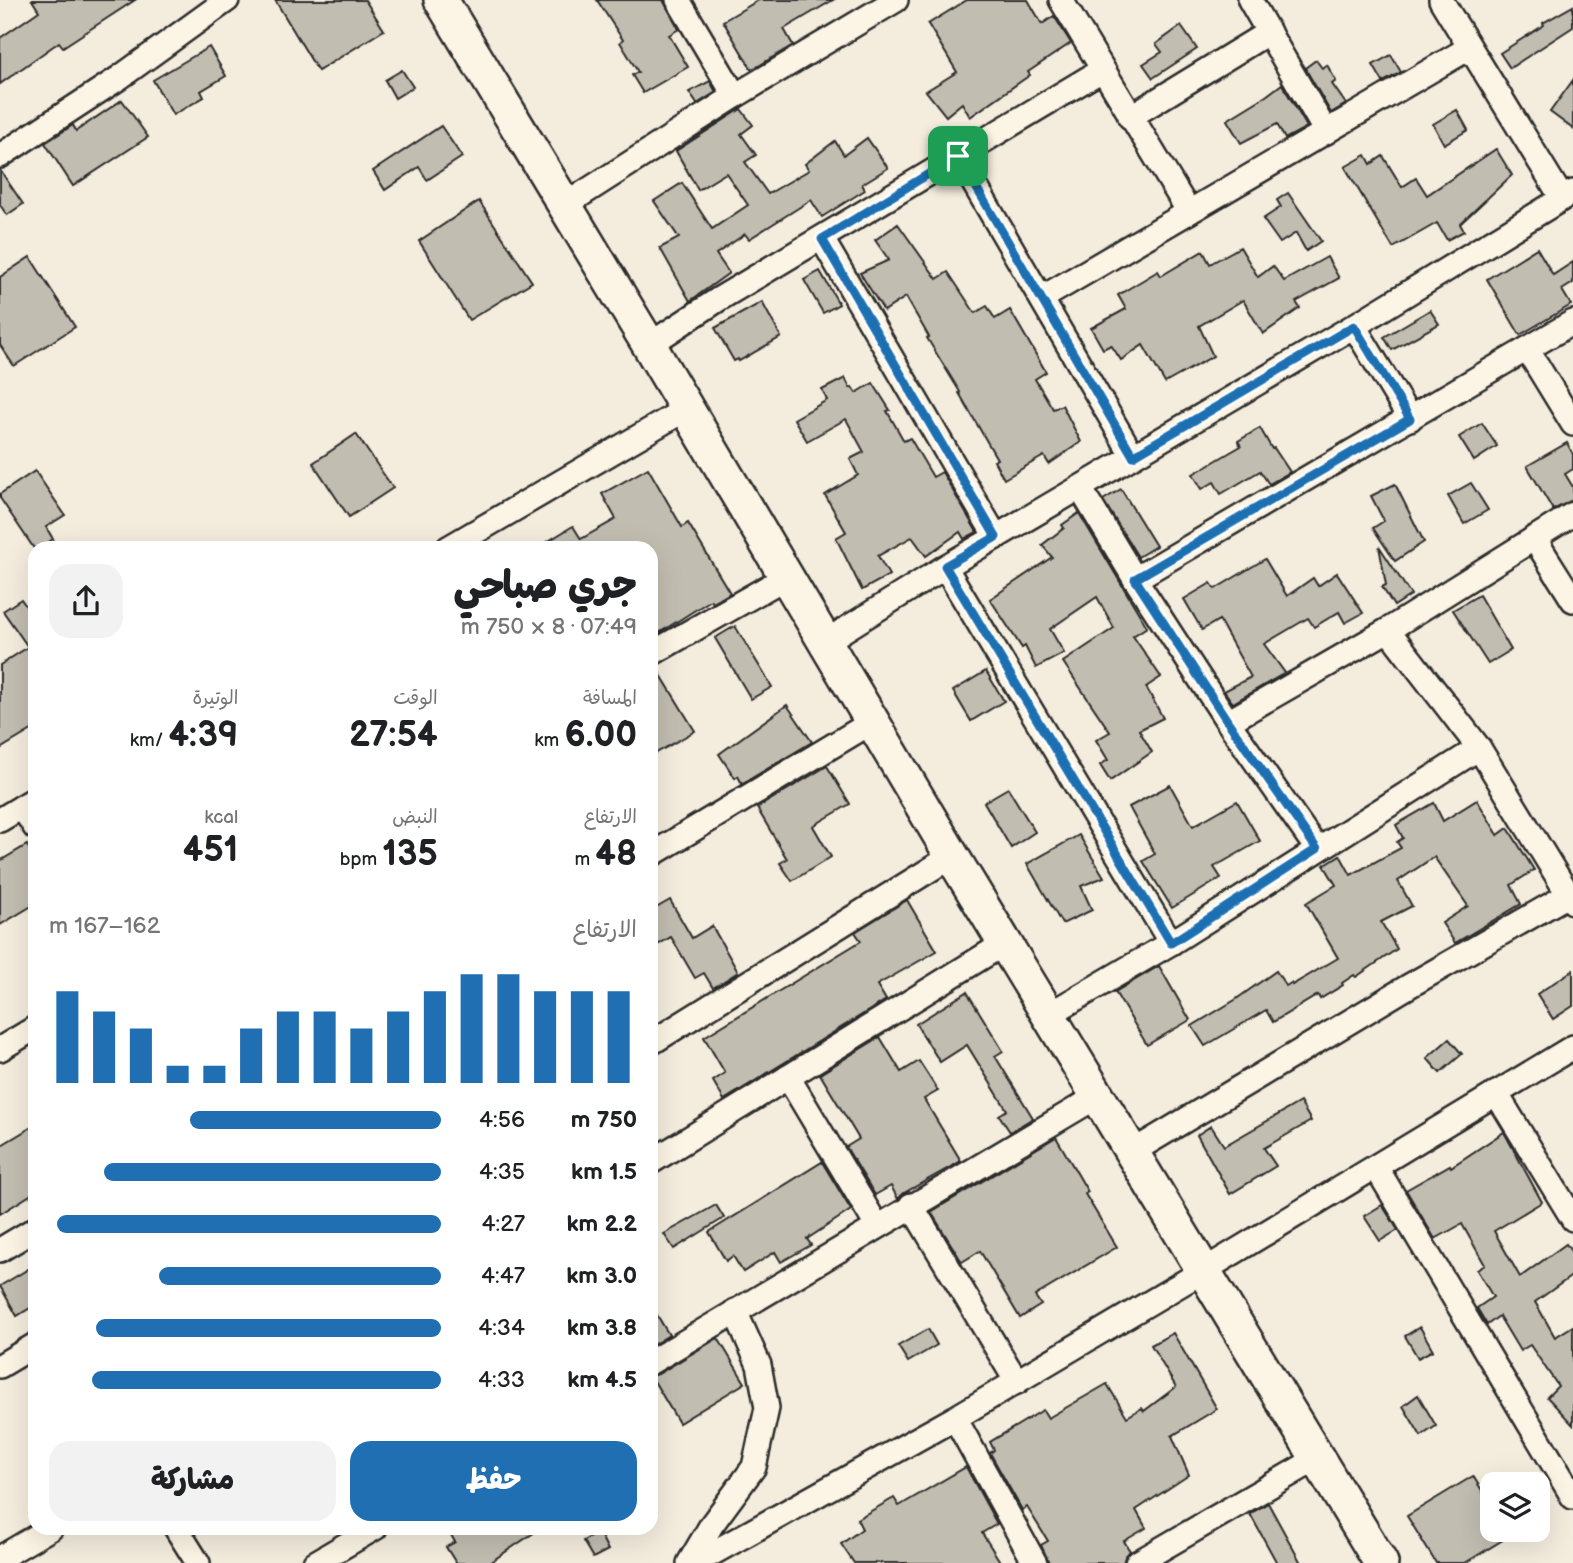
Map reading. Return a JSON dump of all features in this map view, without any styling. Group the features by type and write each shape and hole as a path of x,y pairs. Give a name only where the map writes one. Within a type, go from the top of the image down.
{"highway":[{"path":"441,0 1004,943 1381,1563"}],"street":[{"path":"0,156 119,78 227,0"},
{"path":"678,0 735,96"},
{"path":"565,205 735,96 863,8 896,0"},
{"path":"1061,0 1189,212"},
{"path":"1250,0 1326,132"},
{"path":"825,642 945,566 1354,326 1568,195 1469,48 1441,0"},
{"path":"1130,117 1269,32"},
{"path":"1042,298 1469,48"},
{"path":"649,345 719,299 1102,70"},
{"path":"958,156 1133,456"},
{"path":"822,239 996,537"},
{"path":"1135,579 1573,321"},
{"path":"1354,326 1410,419"},
{"path":"1527,349 1573,424"},
{"path":"461,541 686,409"},
{"path":"1080,488 1135,579 1228,722 1317,849"},
{"path":"1228,722 1388,630 1573,514"},
{"path":"1534,538 1573,600"},
{"path":"945,566 1171,943"},
{"path":"658,650 786,577"},
{"path":"1132,1152 1409,986 1571,898 1479,748 1388,630"},
{"path":"658,851 872,722"},
{"path":"1048,1015 1171,943 1479,748"},
{"path":"0,820 28,804"},
{"path":"658,1040 952,856"},
{"path":"658,1158 1004,943"},
{"path":"0,1049 28,1032"},
{"path":"695,1563 1017,1382 1573,1047"},
{"path":"788,1077 877,1226"},
{"path":"1496,1093 1570,1210"},
{"path":"658,1358 1098,1096"},
{"path":"1376,1167 1573,1497"},
{"path":"911,1205 1017,1382"},
{"path":"0,1250 28,1233"},
{"path":"689,1563 712,1524 754,1467 767,1408 759,1365 735,1311"},
{"path":"0,1366 28,1349"},
{"path":"955,1418 1035,1563"},
{"path":"1137,1563 1318,1458"},
{"path":"2,1557 39,1535"},
{"path":"180,1535 198,1563"},
{"path":"315,1563 363,1535"}],"building":[{"path":"32,0 135,0 63,47 59,42 0,84 0,38 39,11"},
{"path":"275,0 365,0 384,30 318,71"},
{"path":"597,0 663,0 679,29 669,35 688,67 643,93 632,75 638,72 620,42 623,40"},
{"path":"759,0 833,0 784,29 793,45 752,70 723,21"},
{"path":"967,0 1028,0 1042,24 1054,16 1071,43 970,117 962,103 946,116 926,91 957,72 928,24"},
{"path":"1573,6 1573,27 1510,68 1500,53"},
{"path":"1181,26 1197,49 1153,78 1143,64 1162,52 1156,44"},
{"path":"209,47 226,76 201,91 204,97 173,115 153,80"},
{"path":"1391,55 1401,72 1383,82 1373,65"},
{"path":"1316,60 1322,68 1327,65 1336,81 1332,84 1346,104 1331,113 1305,68"},
{"path":"402,70 413,87 395,98 385,80"},
{"path":"1573,80 1573,129 1550,112"},
{"path":"710,81 716,92 697,104 689,92"},
{"path":"1282,84 1307,127 1285,139 1277,124 1241,143 1227,120"},
{"path":"122,100 148,137 73,186 45,143 73,125 76,131"},
{"path":"741,109 753,125 741,134 756,155 745,162 768,194 809,170 805,164 835,141 844,155 867,138 888,168 862,184 865,190 822,217 811,200 749,239 745,234 716,254 729,273 690,301 660,248 679,238 654,201 682,183 712,229 748,205 726,173 698,190 676,151"},
{"path":"1457,110 1468,130 1444,144 1433,124"},
{"path":"441,126 462,157 427,180 419,167 385,190 373,171"},
{"path":"1496,149 1512,175 1460,224 1464,231 1447,240 1437,223 1393,248 1345,167 1366,155 1371,164 1383,156 1402,187 1416,178 1427,195"},
{"path":"0,170 23,204 7,215 0,205"},
{"path":"1288,193 1321,241 1306,251 1296,233 1280,243 1263,219 1281,207 1277,200"},
{"path":"479,201 532,282 469,320 419,241"},
{"path":"898,224 937,279 948,272 975,313 987,306 995,319 1010,310 1046,372 1035,379 1053,409 1062,405 1081,442 1049,464 1044,456 1004,479 994,461 997,459 906,297 884,311 860,273 889,260 875,240"},
{"path":"1240,247 1258,277 1273,266 1284,281 1327,257 1339,278 1296,302 1300,308 1263,334 1243,300 1199,326 1213,356 1165,383 1143,345 1121,360 1111,345 1103,349 1091,328 1126,309 1118,295 1158,271 1161,276 1203,251 1210,264"},
{"path":"1537,248 1553,275 1573,262 1573,283 1562,290 1571,305 1520,335 1487,279"},
{"path":"30,257 75,327 14,366 0,345 0,277"},
{"path":"820,271 839,304 823,313 804,280"},
{"path":"762,302 781,337 739,361 734,361 715,328"},
{"path":"1430,310 1439,324 1392,350 1384,337"},
{"path":"845,378 856,393 873,383 890,410 887,411 904,441 910,438 933,477 942,472 977,532 964,539 960,532 926,556 912,537 878,556 889,575 862,590 836,538 846,532 825,495 858,475 850,459 864,452 846,419 807,441 794,419 827,400 822,390"},
{"path":"1482,423 1497,446 1474,461 1459,437"},
{"path":"1260,428 1290,472 1269,484 1260,471 1221,494 1214,482 1202,489 1193,474 1241,446 1238,441"},
{"path":"356,434 393,488 349,517 313,463"},
{"path":"1567,443 1573,454 1573,469 1565,474 1573,487 1573,500 1553,510 1527,466"},
{"path":"648,468 682,527 688,523 730,593 713,603 711,600 658,634 658,541 548,541 573,526 581,539 616,519 602,494"},
{"path":"35,471 65,515 46,527 53,539 29,541 0,494"},
{"path":"1471,483 1488,510 1464,524 1448,496"},
{"path":"1395,484 1424,542 1395,561 1373,528 1384,521 1371,496"},
{"path":"1121,489 1156,546 1138,557 1103,500"},
{"path":"1079,513 1147,627 1133,636 1161,677 1146,687 1163,718 1139,730 1152,752 1110,781 1100,765 1108,760 1096,740 1110,732 1063,662 1114,628 1097,597 1050,629 1064,653 1036,668 1025,646 1022,648 990,599 1052,557 1042,545"},
{"path":"1379,546 1411,595 1394,606 1382,587 1386,585"},
{"path":"1265,559 1287,596 1313,578 1318,586 1337,573 1363,613 1345,623 1339,612 1314,627 1308,618 1264,644 1285,673 1233,703 1224,691 1251,677 1219,620 1202,630 1184,599 1211,583 1215,589"},
{"path":"1479,595 1511,650 1488,664 1453,610"},
{"path":"21,599 28,609 28,647 3,611"},
{"path":"735,626 772,687 751,699 715,638"},
{"path":"28,647 28,732 0,749 0,665"},
{"path":"658,670 695,731 658,752"},
{"path":"986,671 1004,701 971,721 953,691"},
{"path":"787,705 812,742 742,784 719,754"},
{"path":"827,766 850,804 813,826 831,857 792,881 780,863 787,859 757,808"},
{"path":"1170,785 1193,826 1237,801 1260,841 1214,867 1221,878 1172,908 1143,861 1155,854 1129,807"},
{"path":"1008,788 1035,832 1011,848 984,802"},
{"path":"1477,800 1498,835 1508,828 1534,870 1511,885 1521,904 1455,943 1442,923 1468,906 1434,857 1398,881 1412,906 1381,922 1397,949 1320,999 1318,995 1273,1022 1266,1010 1205,1046 1192,1026 1276,971 1286,986 1291,983 1292,985 1338,958 1306,903 1336,885 1324,865 1340,855 1351,875 1401,848 1397,842 1403,838 1396,825 1434,803 1443,821"},
{"path":"1079,835 1104,877 1081,886 1092,910 1062,924 1027,864"},
{"path":"28,847 28,908 0,925 0,861"},
{"path":"670,900 692,938 712,926 738,972 713,988 704,973 695,978 671,937 658,945 658,907"},
{"path":"907,900 937,951 877,985 886,1000 724,1100 713,1081 725,1073 704,1037 861,941 855,932"},
{"path":"1159,966 1190,1020 1147,1045 1115,992"},
{"path":"1573,970 1573,1006 1553,1019 1537,994"},
{"path":"967,992 1003,1051 995,1056 1033,1118 1010,1132 999,1115 1007,1110 967,1045 940,1062 916,1024"},
{"path":"880,1037 901,1072 919,1061 938,1091 924,1099 961,1161 898,1199 891,1186 875,1195 846,1147 859,1139 820,1074"},
{"path":"1449,1039 1462,1054 1440,1073 1427,1058"},
{"path":"1300,1102 1311,1121 1264,1148 1276,1166 1230,1194 1197,1135 1211,1126 1224,1146"},
{"path":"28,1129 28,1196 0,1214 0,1146"},
{"path":"1504,1132 1542,1202 1494,1231 1520,1277 1566,1244 1573,1254 1573,1275 1535,1302 1555,1337 1573,1326 1573,1425 1547,1397 1558,1386 1530,1345 1520,1351 1499,1316 1487,1325 1477,1308 1493,1297 1477,1270 1485,1265 1462,1224 1435,1239 1406,1190 1450,1165 1451,1167"},
{"path":"1056,1137 1088,1192 1085,1194 1117,1247 1035,1296 1041,1305 1020,1318 980,1251 962,1262 931,1212"},
{"path":"822,1162 851,1210 807,1239 811,1245 781,1262 775,1252 743,1272 733,1256 726,1261 709,1232"},
{"path":"716,1205 724,1218 674,1249 664,1234"},
{"path":"1382,1205 1398,1230 1380,1241 1364,1216"},
{"path":"28,1269 28,1309 17,1316 0,1286"},
{"path":"658,1317 669,1335 658,1342"},
{"path":"1420,1327 1433,1350 1418,1358 1405,1336"},
{"path":"928,1329 937,1345 908,1362 898,1346"},
{"path":"1173,1333 1217,1409 1172,1436 1189,1475 1136,1510 1146,1528 1124,1541 1130,1551 1123,1563 1049,1563 1041,1545 1048,1541 1027,1507 1022,1510 990,1453 994,1450 990,1442 1043,1410 1048,1418 1107,1384 1127,1417 1142,1408 1144,1411 1176,1387 1151,1345"},
{"path":"718,1338 745,1383 679,1423 658,1388 658,1374"},
{"path":"1418,1395 1436,1426 1421,1436 1403,1406"},
{"path":"966,1467 997,1524 982,1533 1001,1563 854,1563 841,1544 862,1529 857,1519 894,1498 899,1506"},
{"path":"1473,1476 1480,1487 1480,1542 1499,1542 1465,1563 1436,1563 1407,1516"},
{"path":"1268,1503 1301,1563 1277,1563 1250,1514"},
{"path":"451,1535 531,1535 489,1563 456,1563 446,1547 455,1542"},
{"path":"594,1535 600,1535 608,1550 593,1558 583,1541"}],"route":[{"path":"958,156 1133,456 1354,326 1410,419 1135,579 1228,722 1317,849 1171,943 945,566 996,537 822,239 958,156"}]}
